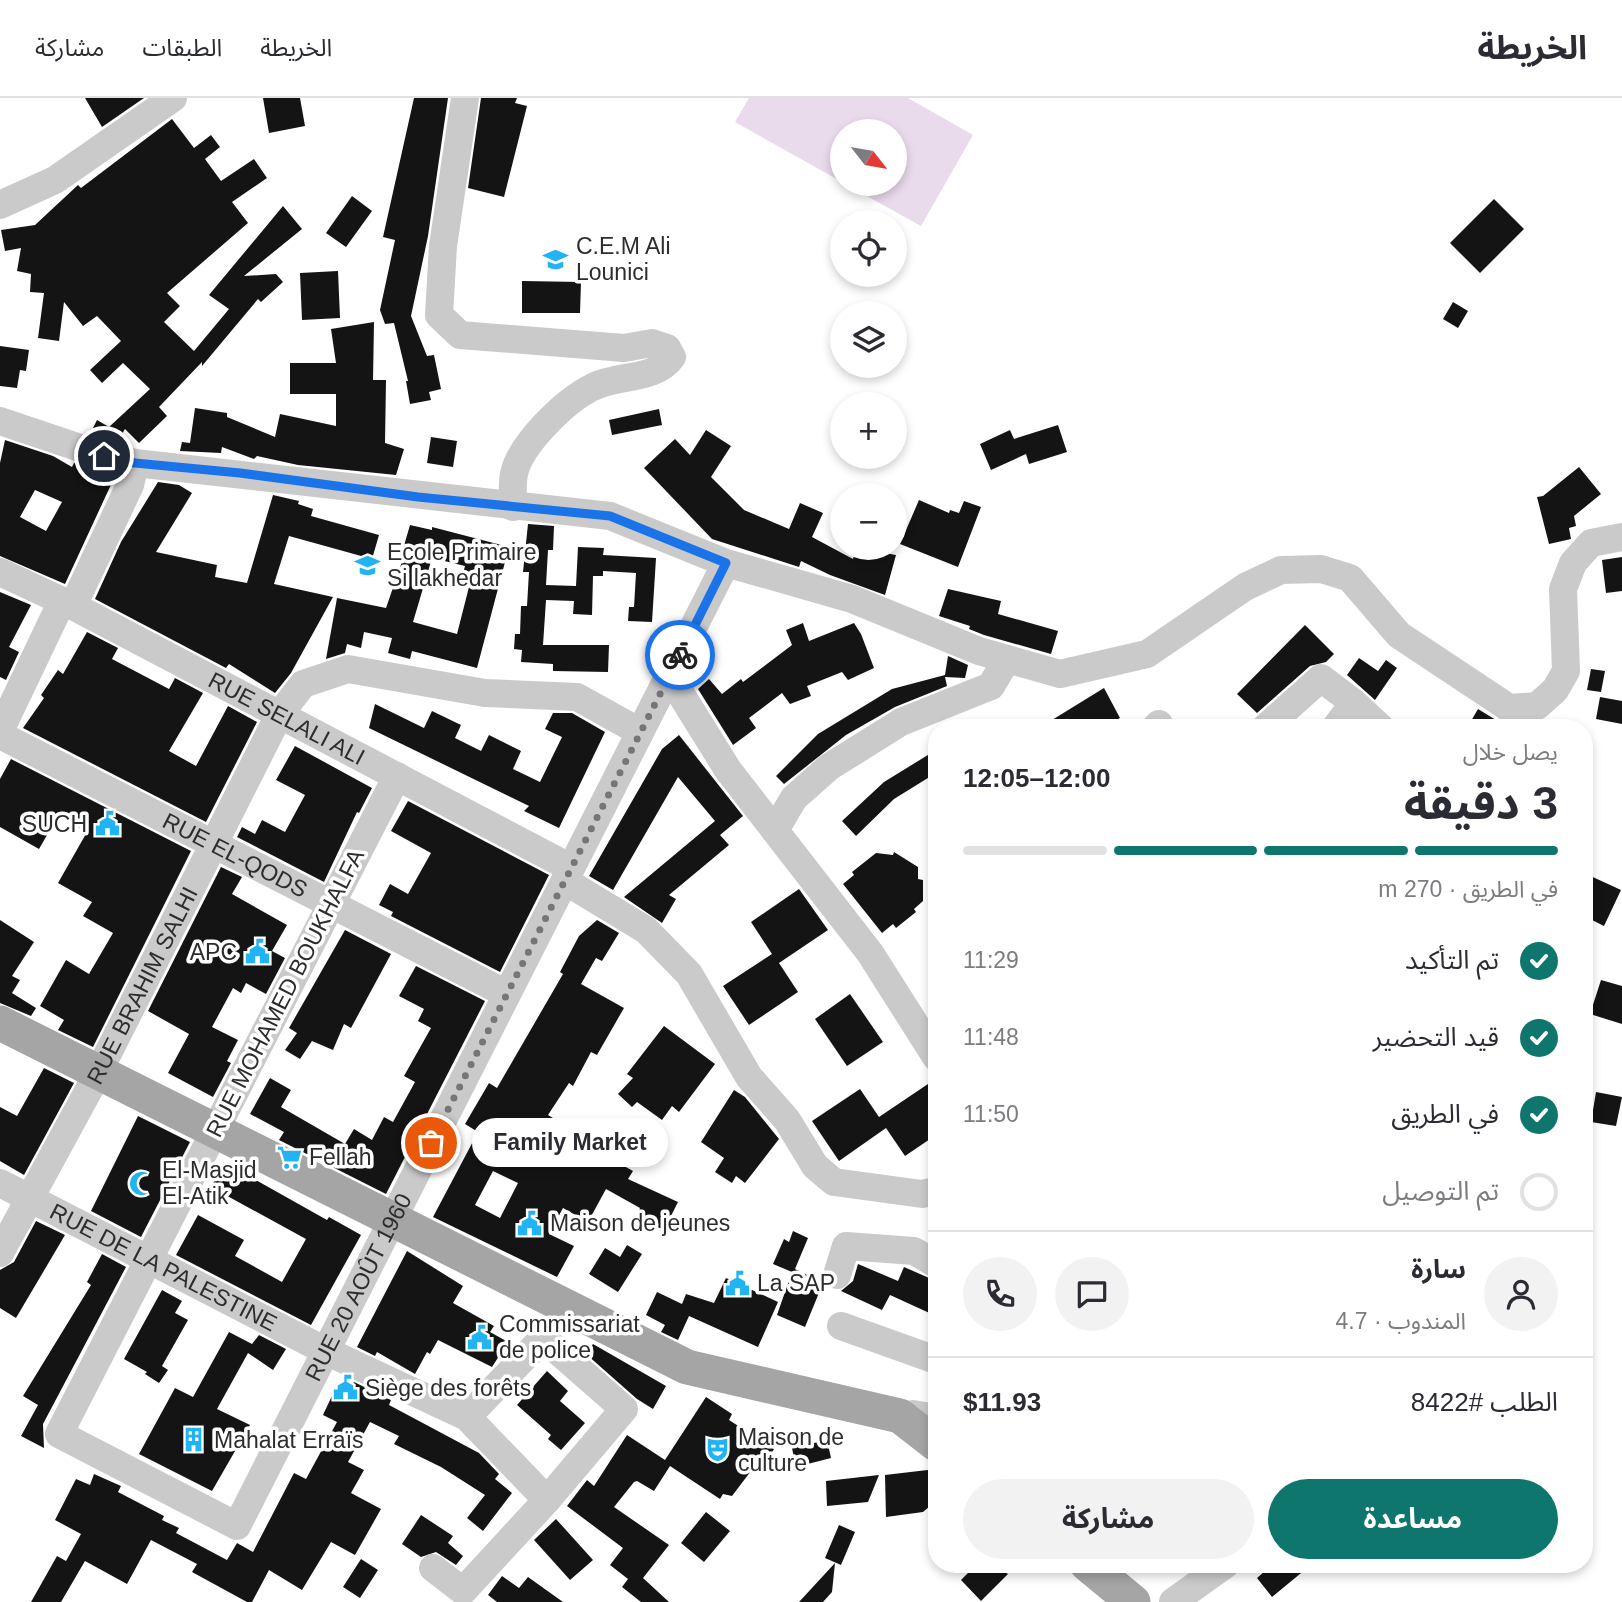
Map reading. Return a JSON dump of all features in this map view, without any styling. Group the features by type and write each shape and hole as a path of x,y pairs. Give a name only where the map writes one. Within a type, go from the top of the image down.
{"main road":[{"path":"0,1023 687,1367 900,1416 928,1438"},
{"path":"1098,1573 1133,1602"}],"street":[{"path":"0,205 55,180 173,98"},
{"path":"466,98 443,246 439,315 460,335 624,348 652,343 667,348 672,357 664,368 593,387 543,426 527,446 514,473 513,507"},
{"path":"0,421 104,456 135,463 610,516 726,563 852,599 979,651 1060,674 1147,653 1245,587 1281,570 1321,569 1350,579 1399,635 1479,691 1509,708 1537,706 1555,690 1566,671 1563,589 1573,563 1591,543 1622,537"},
{"path":"0,733 130,485 135,463"},
{"name":"RUE 20 AOÛT 1960","path":"237,1526 726,563"},
{"name":"RUE SELALI ALI","path":"0,572 67,604 397,776 568,874 646,930 689,974 749,1077 787,1120 816,1166 834,1182 928,1193"},
{"path":"775,831 794,798 829,767 901,722 991,686 1007,659"},
{"name":"RUE BRAHIM SALHI","path":"0,1253 98,1073 279,715 303,684 348,669 485,693 577,697 640,732"},
{"path":"670,675 728,770 870,953 928,1044"},
{"path":"1275,719 1321,678 1371,719"},
{"path":"1342,719 1354,703"},
{"name":"RUE EL-QODS","path":"0,733 507,994"},
{"name":"RUE MOHAMED BOUKHALFA","path":"237,1526 59,1434 397,776"},
{"name":"RUE DE LA PALESTINE","path":"0,1183 150,1257 326,1351 467,1417"},
{"path":"836,1275 846,1246 914,1251 928,1259"},
{"path":"547,1500 467,1417 543,1338 557,1315 566,1308"},
{"path":"841,1326 928,1357"},
{"path":"433,1567 460,1597 624,1409 543,1338"},
{"path":"900,1416 913,1414 928,1417"},
{"path":"1173,1602 1213,1573"}],"shaded area":[{"path":"749,98 908,98 973,135 921,226 907,218 907,210 892,210 867,196 907,196 907,119 830,119 830,175 735,122"}],"building":[{"path":"85,98 144,98 102,127"},
{"path":"263,98 300,98 305,126 269,133"},
{"path":"414,98 448,98 428,236 411,316 427,356 434,355 441,389 429,392 431,400 410,404 408,381 394,323 385,324 380,310 395,240 383,237"},
{"path":"481,98 517,98 515,103 527,106 504,197 468,188"},
{"path":"172,119 194,148 211,135 220,147 205,159 221,181 254,159 267,178 232,202 248,223 167,293 180,306 164,322 194,351 229,309 209,295 283,206 302,229 244,276 276,274 283,282 261,302 258,299 202,366 202,362 159,407 167,416 139,443 125,429 117,442 90,434 97,420 109,427 150,389 123,363 102,383 90,370 121,341 97,316 83,326 64,302 59,341 38,338 44,293 30,292 31,274 17,271 21,248 5,251 1,230 35,225 78,185 81,188"},
{"path":"352,196 372,211 346,247 326,233"},
{"path":"1494,199 1524,229 1480,273 1450,243"},
{"path":"338,271 340,318 302,320 300,273"},
{"path":"522,281 581,282 580,313 522,313"},
{"path":"1453,302 1468,311 1458,328 1443,319"},
{"path":"374,322 373,380 386,380 385,443 404,449 396,475 298,465 257,456 254,459 222,447 221,453 180,451 182,442 190,443 195,408 227,413 227,417 275,437 280,414 336,426 336,394 290,394 290,363 336,363 331,329"},
{"path":"0,346 29,350 26,371 20,370 17,388 0,386"},
{"path":"659,409 662,425 612,435 609,420"},
{"path":"1058,425 1067,452 1029,464 1026,454 991,470 980,444 1010,430 1014,439"},
{"path":"706,430 731,446 711,477 744,510 789,529 800,503 823,513 812,537 830,547 830,560 895,560 885,595 801,561 799,567 712,539 644,468 675,439 690,455"},
{"path":"431,437 457,441 453,467 427,463"},
{"path":"5,440 53,456 72,467 74,463 115,476 65,584 0,556 0,463","holes":["35,490 62,502 46,531 20,517"]},
{"path":"1579,467 1601,494 1574,516 1576,526 1569,528 1571,539 1549,544 1537,497 1543,496"},
{"path":"158,482 179,485 192,493 156,552 217,565 215,577 247,583 273,495 299,501 298,504 313,509 311,516 379,535 372,559 289,536 274,584 333,597 291,673 275,693 229,664 226,668 95,599 121,542"},
{"path":"919,500 949,513 950,510 959,513 964,501 981,507 958,567 907,547 907,528"},
{"path":"528,524 554,526 553,550 548,550 546,585 576,586 578,547 604,548 603,555 656,558 652,622 628,621 629,607 634,607 636,573 603,571 603,576 593,576 592,615 573,614 574,601 546,600 543,645 609,645 608,672 553,671 553,664 521,662 522,650 514,649 515,634 520,634 521,606 527,606 529,572 523,572"},
{"path":"410,525 432,530 432,527 509,547 477,668 412,651 410,659 388,653 392,638 364,632 361,648 347,644 345,653 326,659 337,598 386,608 406,550 403,549","holes":["432,558 465,566 461,581 470,583 457,634 413,622"]},
{"path":"1622,557 1622,591 1606,593 1602,560"},
{"path":"948,589 1001,601 998,614 1058,631 1051,654 984,635 969,629 970,626 939,616"},
{"path":"0,592 31,605 9,647 19,652 6,680 0,677"},
{"path":"803,623 809,641 854,623 874,668 848,680 842,672 807,686 811,696 790,704 782,693 749,718 756,728 733,745 698,689 709,679 722,694 741,679 743,682 792,645 786,630"},
{"path":"1305,625 1334,654 1326,662 1310,666 1257,713 1237,694"},
{"path":"87,632 118,648 112,659 169,689 175,678 203,693 169,751 196,766 228,706 257,722 206,822 23,728 44,698 41,695 58,670 63,674"},
{"path":"948,656 968,665 965,678 945,677 947,686 895,707 846,735 784,784 776,776 818,734 892,689 945,675"},
{"path":"1359,658 1378,671 1386,660 1397,668 1375,700 1347,675"},
{"path":"1591,669 1605,671 1601,692 1587,690"},
{"path":"1104,688 1120,718 1118,719 1054,719"},
{"path":"1600,697 1622,701 1622,724 1596,719"},
{"path":"375,704 424,728 432,711 461,725 455,738 481,751 489,735 521,751 513,769 540,782 562,737 545,729 553,713 572,713 605,732 559,828 524,811 529,806 369,728"},
{"path":"1478,709 1494,719 1472,719"},
{"path":"679,735 743,816 720,835 729,845 669,895 676,899 662,923 624,897 715,821 678,777 613,890 589,876 662,749"},
{"path":"295,746 372,788 359,813 357,812 324,882 237,837 242,827 255,834 262,820 285,832 305,795 276,780"},
{"path":"928,755 928,778 894,799 856,836 842,821 884,782"},
{"path":"11,759 191,851 93,1047 58,1030 64,1020 40,1006 66,960 89,974 113,933 83,916 92,902 58,883 87,832 58,816 39,849 0,827 0,779"},
{"path":"408,801 549,875 500,972 391,916 393,912 379,905 390,884 408,894 431,853 391,831"},
{"path":"894,852 918,867 918,879 923,880 923,901 914,909 916,912 896,928 893,924 882,933 843,884 854,875 852,872 876,853 893,855"},
{"path":"221,867 242,877 232,894 287,925 272,951 285,958 266,994 246,983 241,993 233,988 212,1027 238,1040 227,1061 231,1063 213,1097 168,1073 189,1034 148,1011"},
{"path":"1593,877 1621,890 1604,926 1593,920"},
{"path":"799,889 828,930 779,963 798,992 749,1025 723,986 772,954 751,922"},
{"path":"0,920 34,942 12,976 20,980 12,993 36,1008 31,1016 0,1003"},
{"path":"597,920 619,933 602,961 596,958 581,984 624,1008 597,1055 591,1052 573,1086 569,1083 548,1115 558,1121 555,1127 633,1171 628,1179 678,1202 664,1230 636,1217 640,1208 606,1189 588,1222 563,1208 549,1234 574,1246 557,1277 433,1217 478,1132 465,1124 489,1083 497,1088 563,974 560,972 579,936","holes":["493,1171 518,1183 500,1218 475,1205"]},
{"path":"345,930 391,954 351,1028 344,1024 333,1050 312,1041 300,1059 285,1050 297,1033 289,1028"},
{"path":"416,966 485,1001 386,1194 279,1140 284,1132 250,1114 270,1078 291,1090 281,1107 345,1144 354,1129 372,1140 384,1117 393,1122 415,1082 404,1076 431,1028 418,1021 424,1009 399,996"},
{"path":"1601,980 1622,986 1622,1024 1593,1015 1593,1005"},
{"path":"850,994 883,1042 847,1066 815,1019"},
{"path":"664,1026 715,1064 679,1112 672,1106 662,1120 637,1102 632,1107 618,1094 633,1078 627,1074"},
{"path":"44,1068 74,1083 24,1175 0,1161 0,1107 17,1116"},
{"path":"928,1084 928,1140 905,1156 886,1128 839,1161 812,1121 860,1089 879,1117"},
{"path":"734,1090 745,1097 779,1139 745,1183 736,1176 732,1183 715,1172 724,1158 701,1142"},
{"path":"1596,1092 1622,1097 1616,1126 1593,1122"},
{"name":"El-Masjid El-Atik","path":"138,1116 190,1142 141,1237 91,1211"},
{"path":"224,1162 327,1220 329,1217 361,1235 311,1325 176,1255 198,1215 244,1240 235,1256 282,1282 306,1239 211,1187"},
{"path":"36,1221 65,1235 16,1318 0,1308 0,1270 14,1262"},
{"path":"793,1231 808,1238 795,1269 823,1283 805,1327 777,1315 792,1272 773,1264 784,1239 789,1242"},
{"path":"627,1245 642,1254 618,1292 589,1274 605,1248 620,1257"},
{"path":"407,1251 463,1286 453,1303 494,1326 490,1332 508,1342 492,1367 438,1340 430,1354 427,1352 415,1374 377,1352 375,1356 357,1347"},
{"path":"102,1254 126,1267 43,1424 44,1448 21,1436 38,1405 23,1396 91,1285 87,1282"},
{"path":"858,1264 898,1281 904,1267 928,1278 928,1312 890,1295 882,1310 841,1291 853,1281"},
{"path":"726,1278 778,1302 758,1347 689,1316 678,1340 661,1332 665,1325 646,1315 657,1292 682,1304 686,1294 714,1303"},
{"path":"162,1290 182,1301 175,1313 188,1320 162,1366 168,1370 159,1383 145,1374 147,1372 124,1359"},
{"name":"Mahalat Erraïs","path":"229,1332 252,1344 259,1335 286,1349 273,1370 248,1353 217,1409 250,1425 212,1491 139,1454 175,1388 193,1397"},
{"path":"593,1344 666,1386 653,1409 637,1399 586,1354"},
{"path":"547,1371 568,1391 560,1401 585,1423 561,1450 548,1439 551,1435 517,1405"},
{"path":"354,1382 391,1400 389,1405 479,1453 499,1474 495,1479 512,1493 483,1531 467,1518 485,1495 441,1467 394,1444 399,1436 370,1422 348,1462 364,1470 351,1493 381,1509 355,1555 331,1542 302,1590 269,1570 252,1602 247,1602 192,1572 197,1564 151,1540 127,1584 85,1561 61,1602 31,1602 57,1556 66,1561 81,1534 55,1520 76,1479 90,1485 94,1474 121,1486 118,1492 164,1516 162,1520 179,1528 176,1533 227,1560 237,1543 253,1552 294,1473 306,1479 337,1422 323,1415 337,1385 349,1391"},
{"path":"706,1397 732,1414 729,1420 774,1449 760,1471 754,1467 732,1496 723,1494 720,1499 670,1466 654,1491 637,1481 634,1482 614,1507 669,1545 643,1578 669,1602 641,1602 622,1587 628,1579 610,1565 623,1548 567,1506 587,1480 594,1486 627,1435 665,1460"},
{"path":"827,1440 831,1458 796,1467 792,1448"},
{"path":"928,1470 928,1508 923,1512 886,1517 885,1475"},
{"path":"879,1475 868,1502 827,1506 826,1481"},
{"path":"706,1512 730,1531 704,1562 681,1543"},
{"path":"421,1515 453,1536 448,1543 463,1556 456,1565 436,1552 421,1557 402,1544"},
{"path":"556,1519 593,1560 570,1580 534,1540"},
{"path":"839,1525 855,1532 841,1565 825,1558"},
{"path":"361,1559 378,1570 360,1598 343,1587"},
{"path":"835,1563 832,1592 823,1602 799,1602"},
{"path":"968,1573 1008,1574 981,1601 961,1580"},
{"path":"1263,1573 1301,1573 1272,1597 1257,1578"},
{"path":"502,1576 519,1588 528,1577 563,1602 497,1602 488,1595"}],"way so far":[{"path":"431,1143 680,655"}],"place":[{"name":"C.E.M Ali Lounici","path":"556,259"},
{"name":"Ecole Primaire Si lakhedar","path":"367,565"},
{"name":"SUCH","path":"107,824"},
{"name":"APC","path":"257,952"},
{"name":"Family Market","path":"431,1143"},
{"name":"Fellah","path":"289,1157"},
{"name":"El-Masjid El-Atik","path":"142,1183"},
{"name":"Maison de jeunes","path":"530,1223"},
{"name":"La SAP","path":"737,1283"},
{"name":"Commissariat de police","path":"479,1337"},
{"name":"Siège des forêts","path":"345,1388"},
{"name":"Mahalat Erraïs","path":"194,1440"},
{"name":"Maison de culture","path":"718,1450"}],"route":[{"path":"104,456 135,463 240,473 418,497 610,516 726,563 680,655"}]}
